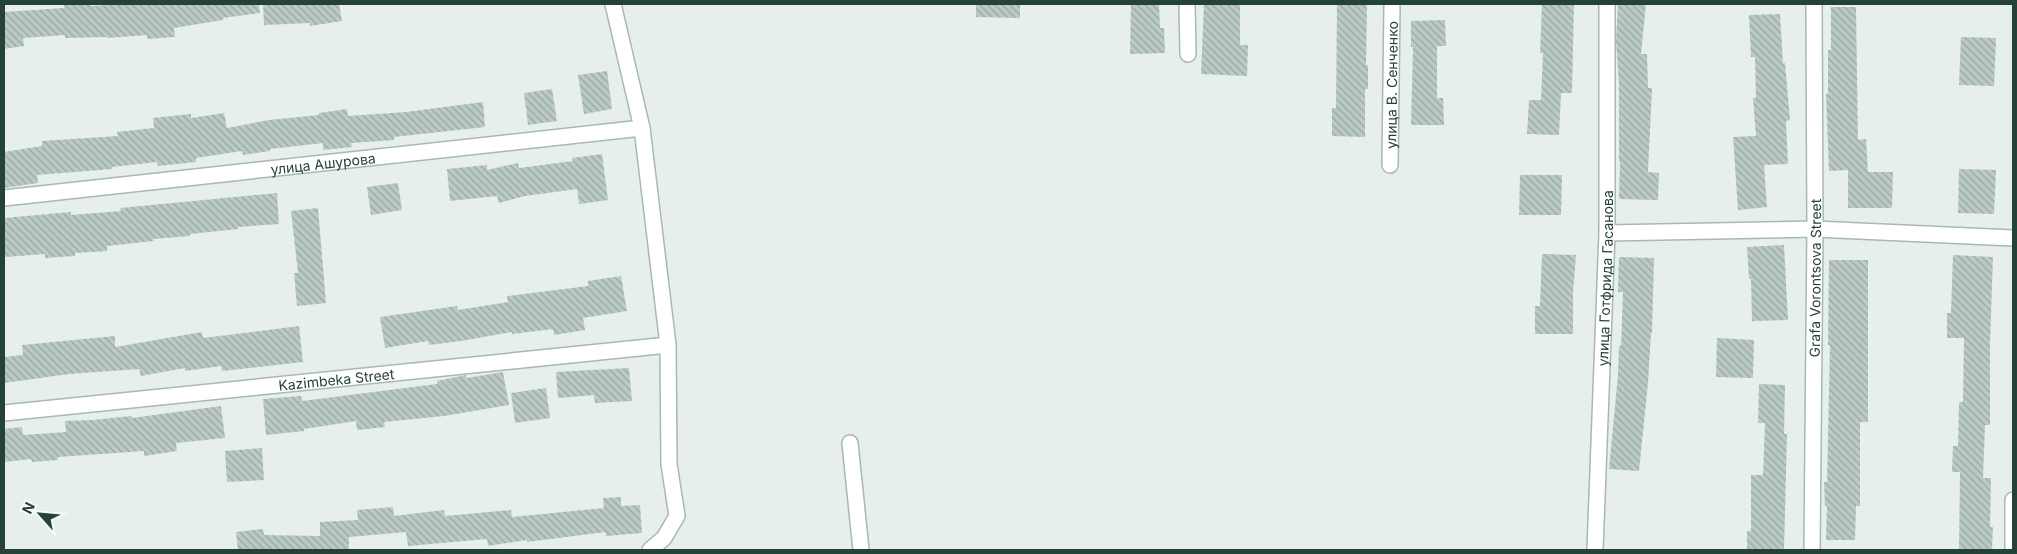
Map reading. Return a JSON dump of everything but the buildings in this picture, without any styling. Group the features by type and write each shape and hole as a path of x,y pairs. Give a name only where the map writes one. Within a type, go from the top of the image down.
{"street":[{"path":"613,4 642,128 668,345 670,464 677,516 664,538 650,550"},
{"path":"1187,4 1188,54"},
{"name":"улица В. Сенченко","path":"1390,165 1392,4"},
{"name":"улица Готфрида Гасанова","path":"1594,550 1607,232 1606,4"},
{"name":"Grafa Vorontsova Street","path":"1812,550 1815,229 1814,4"},
{"name":"улица Ашурова","path":"4,198 642,128"},
{"path":"1607,232 1815,229 2013,238"},
{"name":"Kazimbeka Street","path":"4,413 668,345"},
{"path":"850,443 861,550"},
{"path":"2013,500 2013,550"}]}
